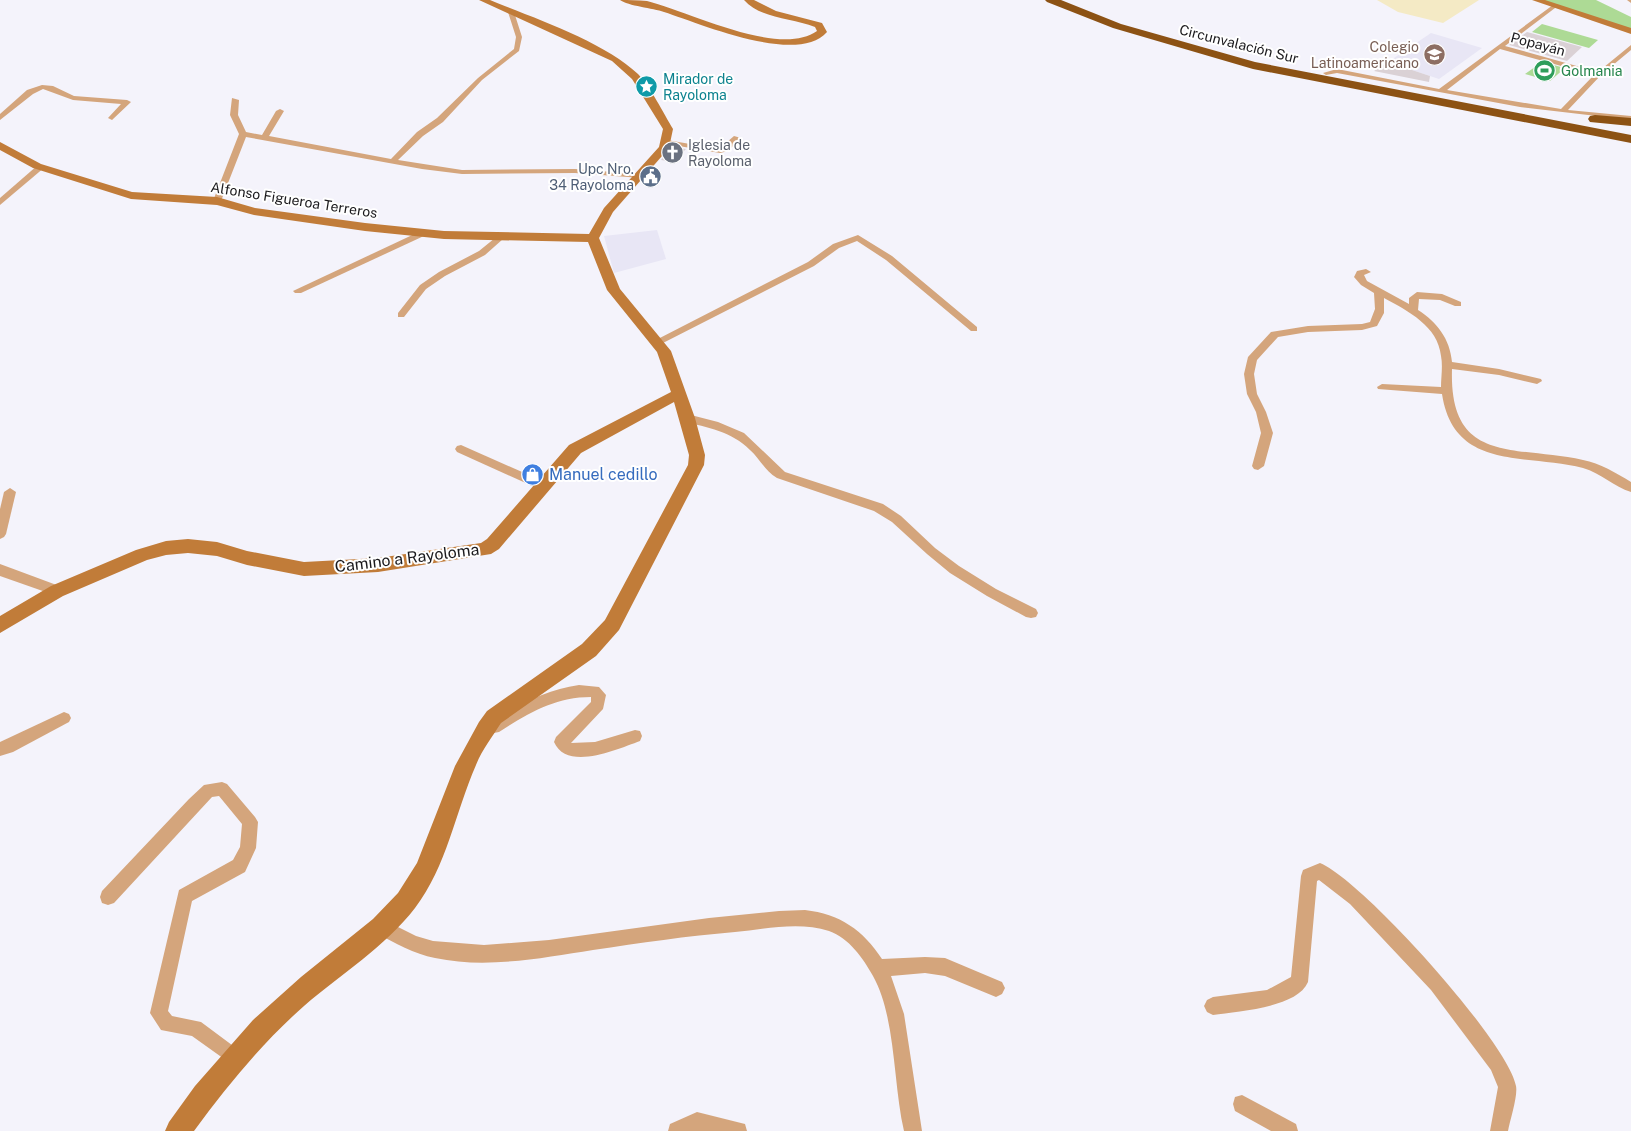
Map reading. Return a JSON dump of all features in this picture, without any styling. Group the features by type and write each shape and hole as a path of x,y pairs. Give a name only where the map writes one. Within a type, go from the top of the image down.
{"highway":[{"name":"Circunvalación Sur","path":"1051,0 1117,26 1253,65 1631,139"},
{"name":"Circunvalación Sur","path":"1066,0 1108,17 1172,38 1251,58 1517,106 1534,112 1631,133"},
{"path":"1534,112 1631,122"}],"street":[{"path":"178,1131 234,1057 295,998 382,927 408,899 421,881 466,764 483,733 494,717 589,650 612,625 696,465 697,455 687,418 664,351 614,290 593,238 608,211 664,148 667,142 668,129 636,77 615,59 483,0"},
{"path":"624,0 656,7 734,35 755,40 812,39 822,32 819,25 765,12 748,0"},
{"path":"1536,0 1631,31"},
{"path":"1442,90 1553,7"},
{"path":"393,161 420,134 440,120 480,79 517,50 518,36 511,12"},
{"name":"Popayán","path":"1499,47 1599,74"},
{"path":"1563,111 1599,74 1631,47"},
{"path":"1326,73 1337,71 1517,106 1631,118"},
{"path":"0,118 30,92 42,87 50,88 60,94 73,98 127,103 112,118"},
{"path":"216,201 243,134 234,115 235,100"},
{"path":"264,138 280,110"},
{"path":"243,134 422,167 462,172 576,171 638,176"},
{"path":"667,142 720,151 737,138"},
{"name":"Alfonso Figueroa Terreros","path":"0,145 41,167 131,194 216,201 254,210 366,228 500,237 593,238"},
{"path":"0,202 41,167"},
{"path":"298,291 423,233"},
{"path":"401,315 423,287 442,274 482,253 500,237"},
{"path":"657,342 811,264 836,246 858,238 889,258 974,329"},
{"path":"1366,272 1360,273 1358,276 1379,293 1412,312 1433,327 1440,337 1448,364 1446,391 1453,415 1467,438 1492,450 1583,464 1599,469 1631,488"},
{"path":"1258,466 1267,433 1261,412 1252,394 1249,374 1252,358 1275,334 1308,329 1362,327 1374,324 1378,318 1379,293"},
{"path":"1412,312 1414,298 1417,294 1442,297 1458,304"},
{"path":"1448,364 1499,372 1537,381"},
{"path":"1382,387 1446,391"},
{"name":"Camino a Rayoloma","path":"0,625 57,591 142,554 166,548 188,546 216,549 247,558 304,569 378,565 485,549 493,544 575,449 678,394"},
{"path":"687,418 720,424 742,436 780,474 859,499 891,515 931,551 964,577 1031,613"},
{"path":"461,449 543,486"},
{"path":"0,534 10,492"},
{"path":"0,569 3,572 57,591"},
{"path":"483,733 538,700 560,693 585,690 594,691 599,695 598,705 569,732 561,742 561,745 567,750 583,751 635,736"},
{"path":"0,749 8,748 64,718"},
{"path":"108,897 209,790 222,789 250,822 248,848 240,866 185,896 159,1013 166,1024 195,1028 234,1057"},
{"path":"1213,1006 1267,999 1280,994 1298,982 1309,876 1320,871 1356,898 1437,984 1497,1064 1507,1087 1499,1131"},
{"path":"382,927 409,941 440,951 478,953 534,950 667,930 791,918 819,920 842,928 860,944 885,981 896,1025 913,1131"},
{"path":"878,968 925,965 945,968 996,988"},
{"path":"1242,1104 1289,1131"},
{"path":"678,1131 697,1121 738,1131"}],"shaded area":[{"name":"Colegio Latinoamericano","path":"1431,33 1482,48 1439,79 1388,62"},
{"path":"657,230 666,259 614,273 604,236"}],"green space":[{"path":"1542,0 1596,0 1631,17 1631,30"},
{"path":"1542,24 1598,40 1589,48 1532,32"},
{"name":"Golmania","path":"1542,62 1565,68 1550,81 1525,74"}],"sand":[{"path":"1377,0 1479,0 1443,23 1398,12"}],"building":[{"path":"1527,32 1582,47 1567,61 1509,45"},
{"path":"1388,62 1430,76 1429,82 1374,71"},
{"name":"Iglesia de Rayoloma","path":"671,147 686,149 673,162 661,160"}],"place":[{"name":"Colegio Latinoamericano","path":"1435,55"},
{"name":"Golmania","path":"1545,71"},
{"name":"Mirador de Rayoloma","path":"647,87"},
{"name":"Iglesia de Rayoloma","path":"672,153"},
{"name":"Upc Nro. 34 Rayoloma","path":"650,177"},
{"name":"Manuel cedillo","path":"533,474"}]}
